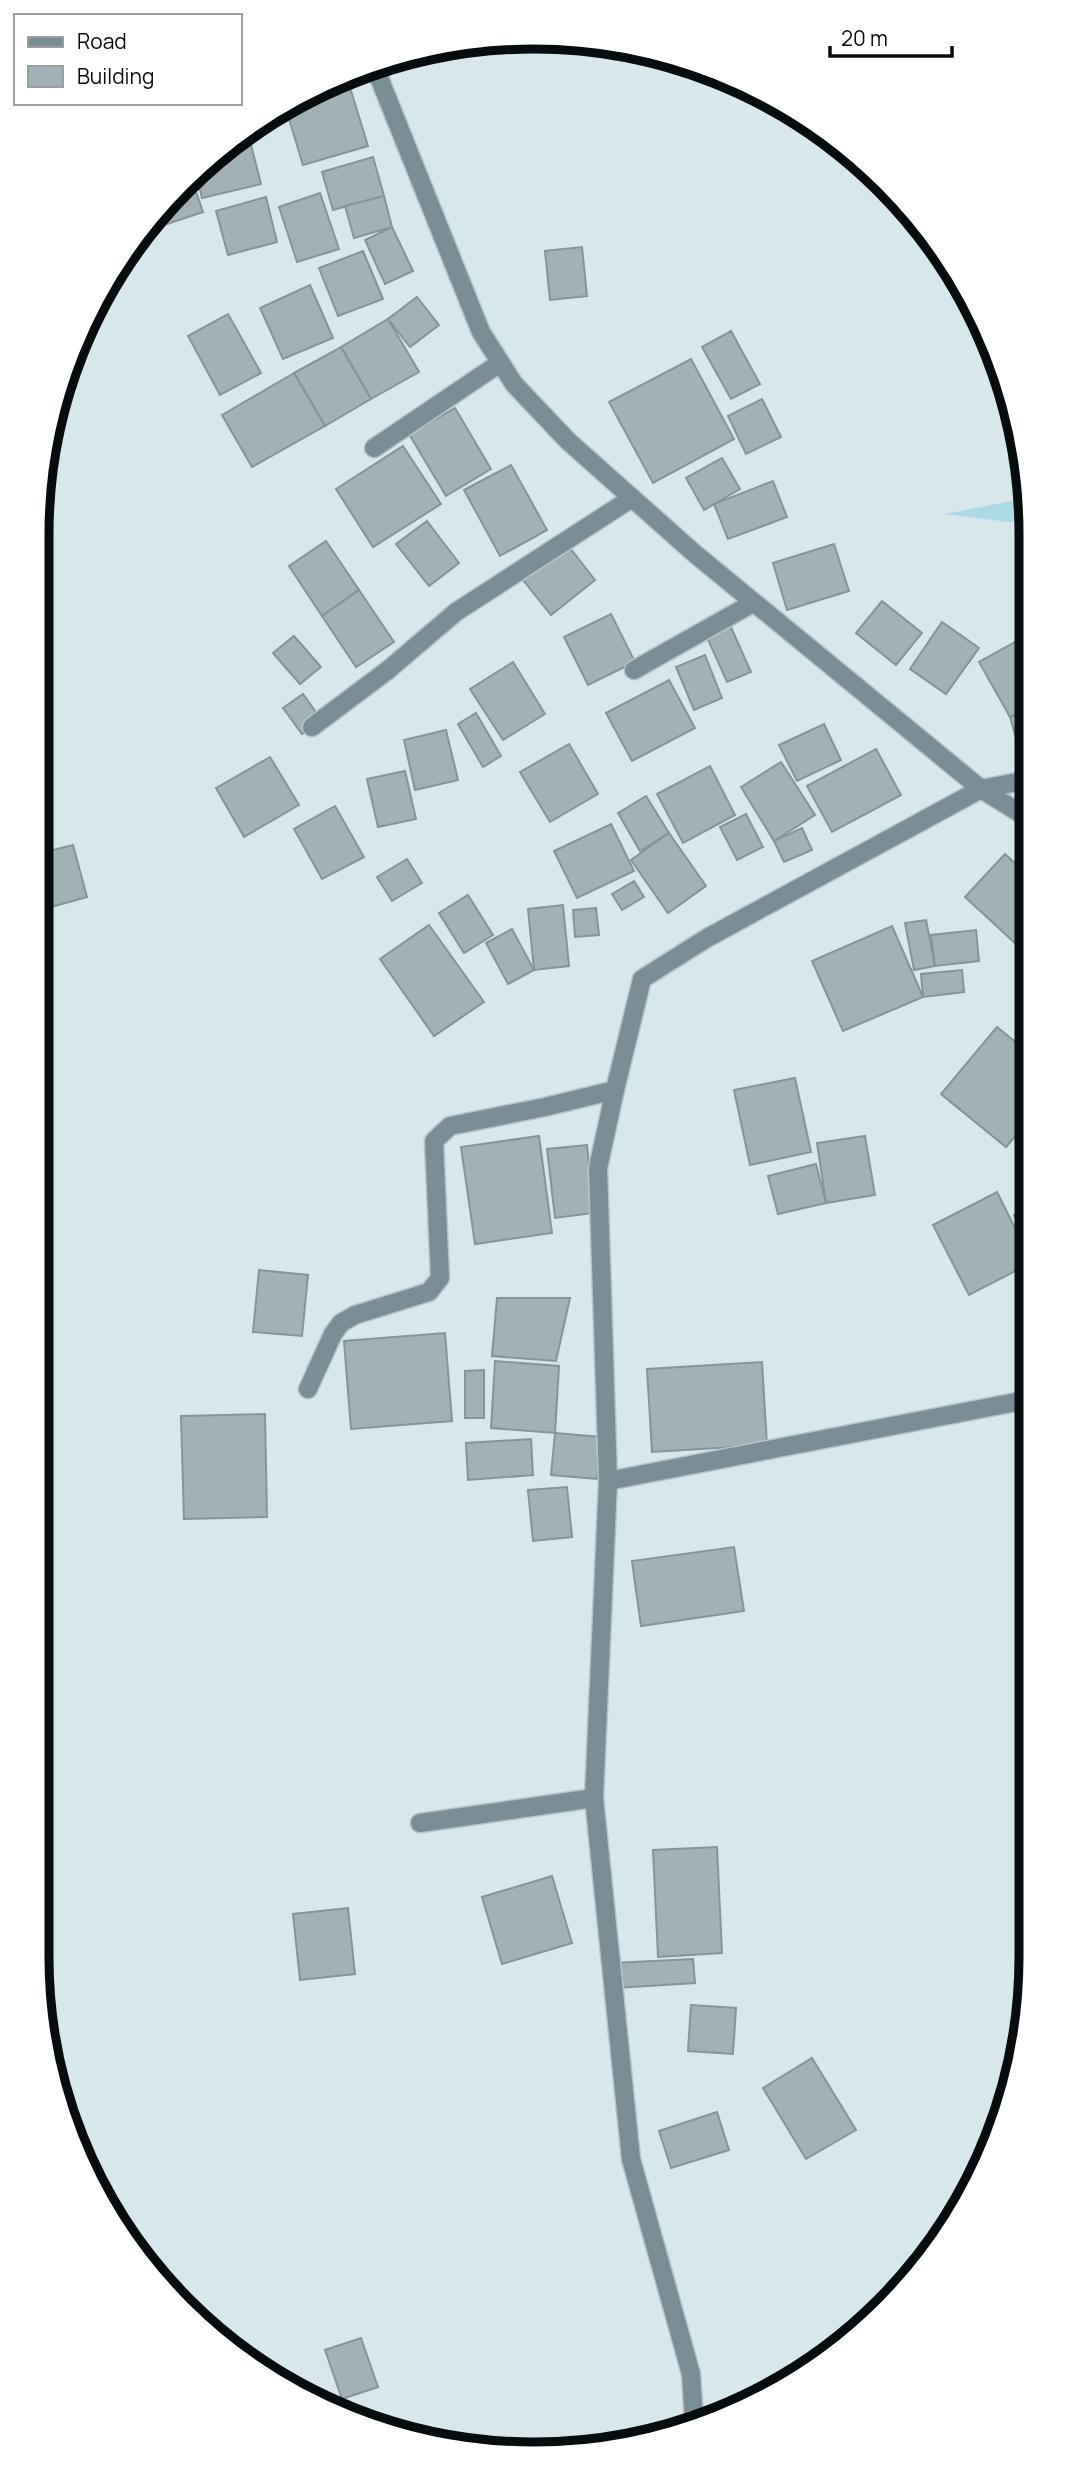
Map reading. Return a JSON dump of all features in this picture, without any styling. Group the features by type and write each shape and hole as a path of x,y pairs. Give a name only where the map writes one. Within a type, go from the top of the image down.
{"street":[{"path":"378,75 481,332 514,384 568,441 753,603 981,789 1019,812"},
{"path":"374,448 500,363"},
{"path":"312,727 388,670 456,612 632,498"},
{"path":"634,670 753,603"},
{"path":"694,2415 691,2374 631,2160 594,1798 608,1481 598,1168 642,979 706,938 981,789 1019,782"},
{"path":"308,1389 341,1323 355,1315 429,1292 440,1278 434,1141 450,1126 615,1090"},
{"path":"608,1481 1019,1401"},
{"path":"419,1823 594,1798"}],"shaded area":[{"path":"1018,500 1019,521 945,514"}],"building":[{"path":"349,85 368,146 303,165 288,116"},
{"path":"250,141 261,184 202,198 199,184"},
{"path":"373,157 384,196 333,210 322,172"},
{"path":"195,188 203,212 159,227"},
{"path":"320,193 339,249 297,262 279,207"},
{"path":"384,196 392,227 354,238 345,206"},
{"path":"266,197 277,242 228,255 216,211"},
{"path":"392,227 413,271 385,284 365,240"},
{"path":"582,247 587,296 550,300 545,251"},
{"path":"363,251 383,299 338,316 319,268"},
{"path":"310,285 333,338 283,359 260,308"},
{"path":"417,297 439,325 410,347 388,319"},
{"path":"228,314 261,373 220,395 188,336"},
{"path":"388,319 419,372 371,399 341,347"},
{"path":"731,331 760,384 731,399 702,347"},
{"path":"341,347 371,399 325,426 294,373"},
{"path":"691,359 734,439 653,483 609,402"},
{"path":"294,373 325,426 252,467 222,415"},
{"path":"762,399 781,437 746,454 728,416"},
{"path":"455,408 491,469 446,496 409,434"},
{"path":"403,446 441,504 373,547 336,489"},
{"path":"722,458 740,489 704,510 686,478"},
{"path":"511,465 547,530 500,556 464,490"},
{"path":"773,481 787,517 728,539 714,504"},
{"path":"427,521 459,563 429,586 396,544"},
{"path":"326,541 359,590 322,616 289,566"},
{"path":"567,544 595,580 551,615 523,580"},
{"path":"834,544 849,591 787,610 773,563"},
{"path":"359,590 394,642 356,667 322,616"},
{"path":"882,601 922,633 896,665 856,633"},
{"path":"611,614 635,662 588,685 564,637"},
{"path":"942,622 979,648 946,694 910,669"},
{"path":"730,625 751,672 727,682 706,635"},
{"path":"294,636 321,667 300,684 273,653"},
{"path":"1019,640 1019,712 1010,717 979,662"},
{"path":"705,655 722,698 694,710 676,667"},
{"path":"513,662 545,714 503,740 470,689"},
{"path":"669,680 695,728 632,761 606,713"},
{"path":"303,694 321,719 302,734 283,708"},
{"path":"476,713 501,756 483,767 458,724"},
{"path":"1019,714 1019,749 1010,717"},
{"path":"824,724 841,760 797,781 779,745"},
{"path":"446,730 458,780 415,790 404,740"},
{"path":"569,744 598,794 550,822 520,772"},
{"path":"876,749 901,795 832,832 807,786"},
{"path":"270,757 299,805 244,837 216,788"},
{"path":"781,762 815,815 774,841 741,787"},
{"path":"710,766 735,815 683,843 657,794"},
{"path":"405,771 416,819 378,827 367,779"},
{"path":"646,796 669,833 640,851 618,813"},
{"path":"335,806 364,857 322,879 294,829"},
{"path":"746,814 763,847 737,860 720,827"},
{"path":"611,824 634,871 577,898 554,851"},
{"path":"802,828 812,850 784,862 774,841"},
{"path":"669,833 706,886 668,913 631,860"},
{"path":"73,845 87,897 49,908 49,851"},
{"path":"1005,854 1019,867 1019,941 1016,944 965,897"},
{"path":"407,859 422,883 392,901 377,877"},
{"path":"634,881 644,897 622,910 612,894"},
{"path":"468,895 493,935 464,953 439,913"},
{"path":"563,905 569,966 534,970 528,909"},
{"path":"596,908 599,935 575,937 573,910"},
{"path":"926,920 935,966 914,970 905,923"},
{"path":"429,925 484,1002 434,1036 380,959"},
{"path":"892,926 923,997 843,1031 812,961"},
{"path":"512,929 534,970 508,984 486,943"},
{"path":"976,930 979,961 935,966 931,935"},
{"path":"962,970 964,992 923,997 921,974"},
{"path":"997,1027 1019,1045 1019,1132 1006,1147 941,1094"},
{"path":"795,1078 811,1152 750,1165 734,1090"},
{"path":"539,1136 552,1233 475,1244 461,1147"},
{"path":"865,1136 875,1195 826,1203 817,1143"},
{"path":"587,1145 594,1213 555,1218 547,1149"},
{"path":"816,1164 826,1203 778,1214 768,1176"},
{"path":"997,1192 1019,1236 1019,1269 969,1295 933,1225"},
{"path":"1019,1213 1019,1228 1014,1215"},
{"path":"259,1270 308,1275 302,1336 253,1332"},
{"path":"497,1298 570,1298 556,1361 492,1356"},
{"path":"445,1333 452,1421 351,1429 344,1341"},
{"path":"495,1361 559,1366 555,1433 491,1428"},
{"path":"762,1362 767,1445 652,1452 647,1369"},
{"path":"484,1370 484,1418 465,1418 465,1371"},
{"path":"265,1414 267,1517 184,1519 181,1416"},
{"path":"555,1433 601,1437 597,1479 551,1475"},
{"path":"531,1439 533,1475 468,1480 466,1443"},
{"path":"567,1487 572,1537 533,1541 528,1490"},
{"path":"734,1547 744,1611 641,1626 632,1561"},
{"path":"717,1847 722,1953 658,1957 653,1850"},
{"path":"552,1876 572,1943 502,1964 482,1897"},
{"path":"348,1908 355,1974 300,1980 293,1914"},
{"path":"693,1959 695,1983 616,1988 614,1963"},
{"path":"691,2005 736,2008 733,2054 688,2051"},
{"path":"812,2058 856,2130 806,2159 763,2088"},
{"path":"717,2112 729,2150 671,2168 659,2131"},
{"path":"361,2338 378,2387 342,2399 325,2350"}]}
